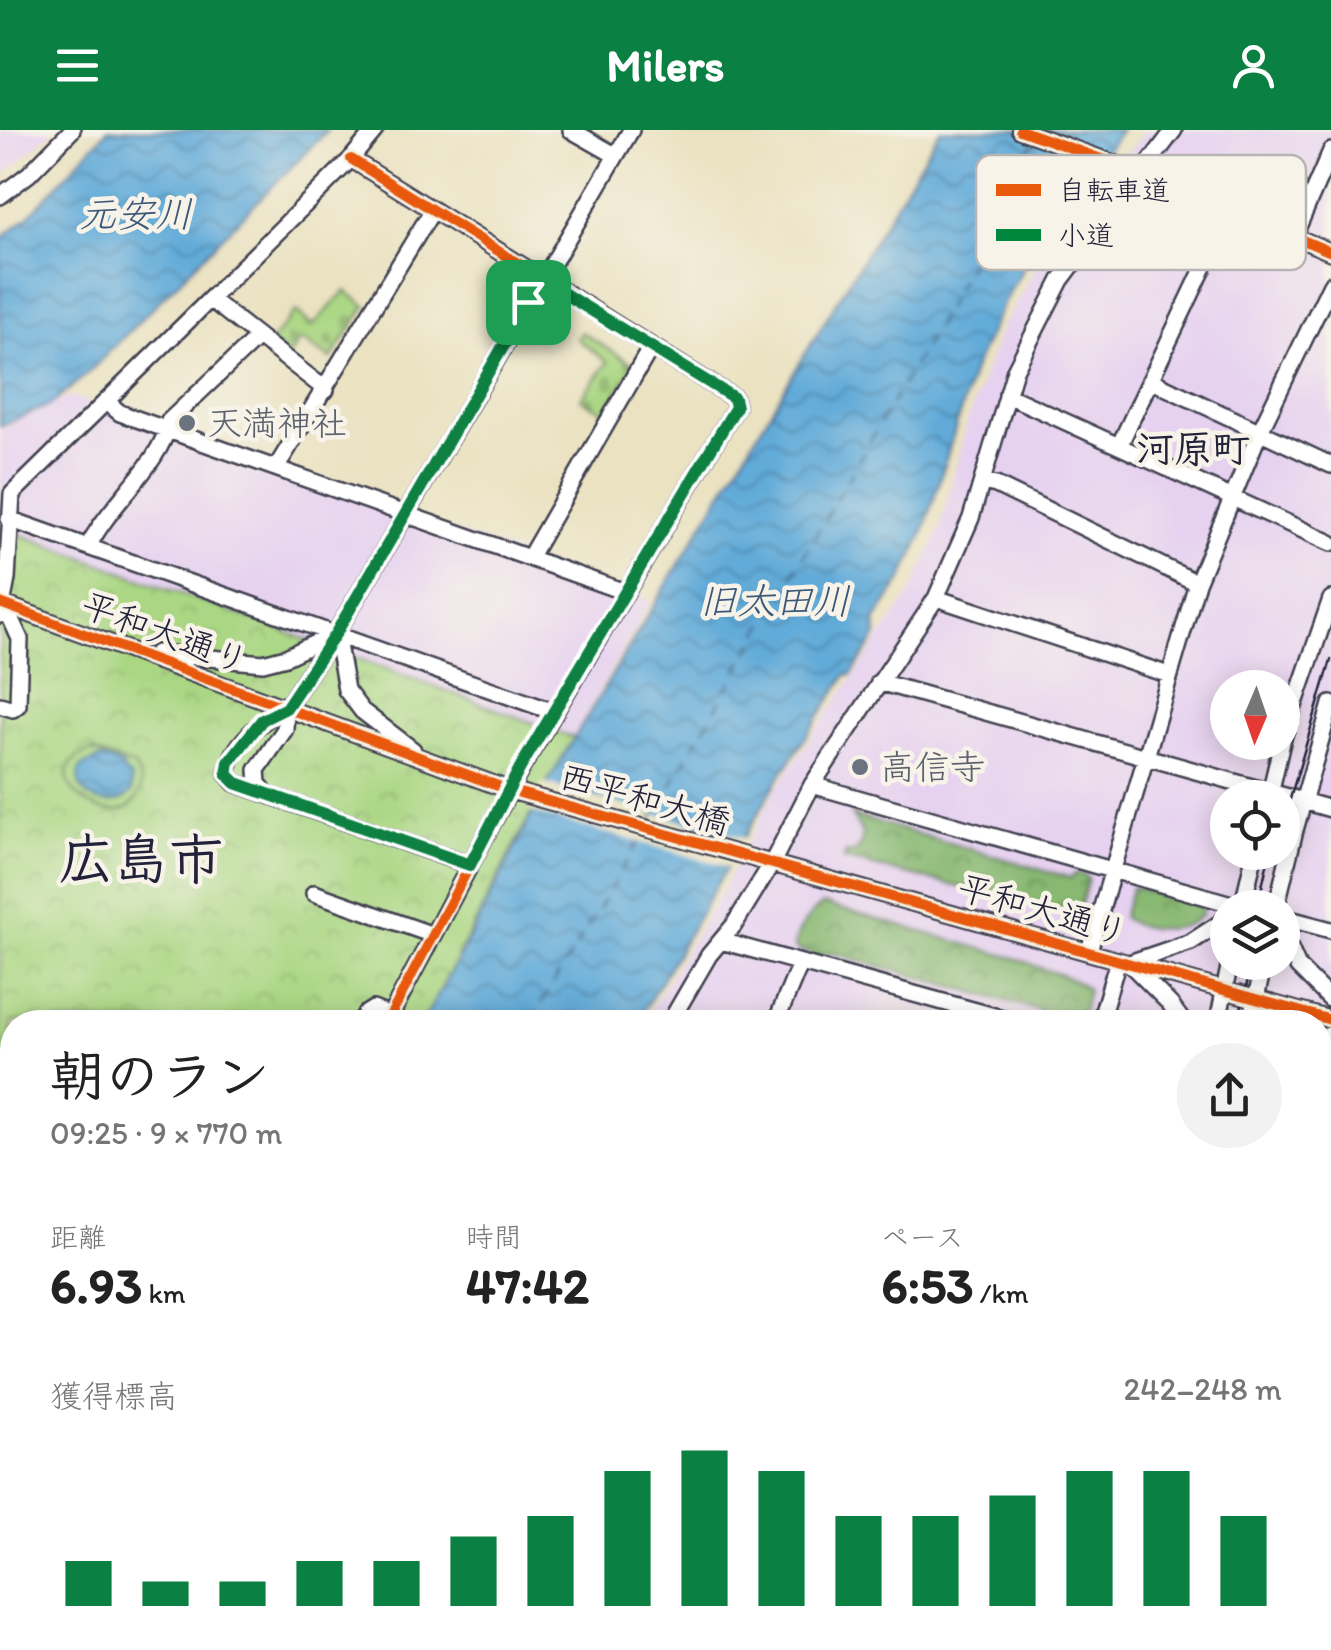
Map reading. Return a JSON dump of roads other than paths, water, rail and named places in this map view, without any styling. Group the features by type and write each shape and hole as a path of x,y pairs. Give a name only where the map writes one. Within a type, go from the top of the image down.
{"street":[{"path":"0,196 30,174 72,130"},
{"path":"0,705 13,709 18,705 20,639 2,607 12,494 375,130"},
{"path":"571,130 615,155"},
{"path":"265,792 258,784 257,770 284,729 286,708 336,633 630,130"},
{"path":"1020,130 1085,155"},
{"path":"1154,155 1174,130"},
{"path":"1306,208 1331,151"},
{"path":"351,158 734,398 736,407 554,712 394,1010"},
{"path":"276,468 432,211"},
{"path":"1306,241 1331,252"},
{"path":"677,1010 772,863 812,785 936,598 953,564 982,482 1015,370 1067,270"},
{"path":"1118,446 1202,270"},
{"path":"1089,951 1197,583 1260,431 1331,284"},
{"path":"210,299 326,390"},
{"path":"88,547 99,523 166,441 170,421 258,336"},
{"path":"529,558 651,347"},
{"path":"1150,380 1331,465"},
{"path":"1007,395 1331,543"},
{"path":"107,402 120,413 625,592"},
{"path":"982,482 996,485 1197,583"},
{"path":"8,519 554,712"},
{"path":"936,598 1169,674"},
{"path":"1300,689 1331,599"},
{"name":"平和大通り","path":"2,607 130,649 536,798"},
{"path":"130,649 263,664 336,633"},
{"path":"336,633 346,690 362,711 428,761"},
{"path":"879,682 1224,780"},
{"path":"1281,890 1331,704"},
{"path":"286,708 262,720 229,762 227,774 236,783 470,865"},
{"path":"812,785 1210,898"},
{"name":"西平和大橋","path":"536,798 740,854"},
{"path":"1300,800 1331,808"},
{"name":"平和大通り","path":"740,854 1295,1010"},
{"path":"314,894 433,936"},
{"path":"1300,922 1331,930"},
{"path":"1124,962 1191,942 1210,930"},
{"path":"721,940 971,1010"},
{"path":"1105,1010 1124,962"},
{"path":"1124,962 1174,1010"},
{"path":"781,1010 800,964"},
{"path":"1300,968 1331,1000"},
{"path":"1220,1010 1226,980"},
{"path":"1254,1010 1260,980"}],"water":[{"name":"元安川","path":"107,130 328,130 90,371 52,404 0,426 0,238 28,217"},
{"name":"旧太田川","path":"940,130 1121,130 1103,155 976,155 976,270 1022,270 974,367 924,531 903,578 875,621 877,636 851,675 847,674 777,781 644,1010 430,1010 549,780"},
{"path":"101,758 123,766 122,770 131,778 132,791 115,802 95,800 81,787 78,778 81,767"}],"tram line":[{"path":"1296,780 1331,660"},
{"path":"1261,890 1266,870"},
{"path":"1241,1010 1248,980"}],"place":[{"name":"天満神社","path":"187,423"},
{"name":"高信寺","path":"860,767"}],"district":[{"name":"河原町","path":"1193,449"},
{"name":"広島市","path":"141,859"}]}
